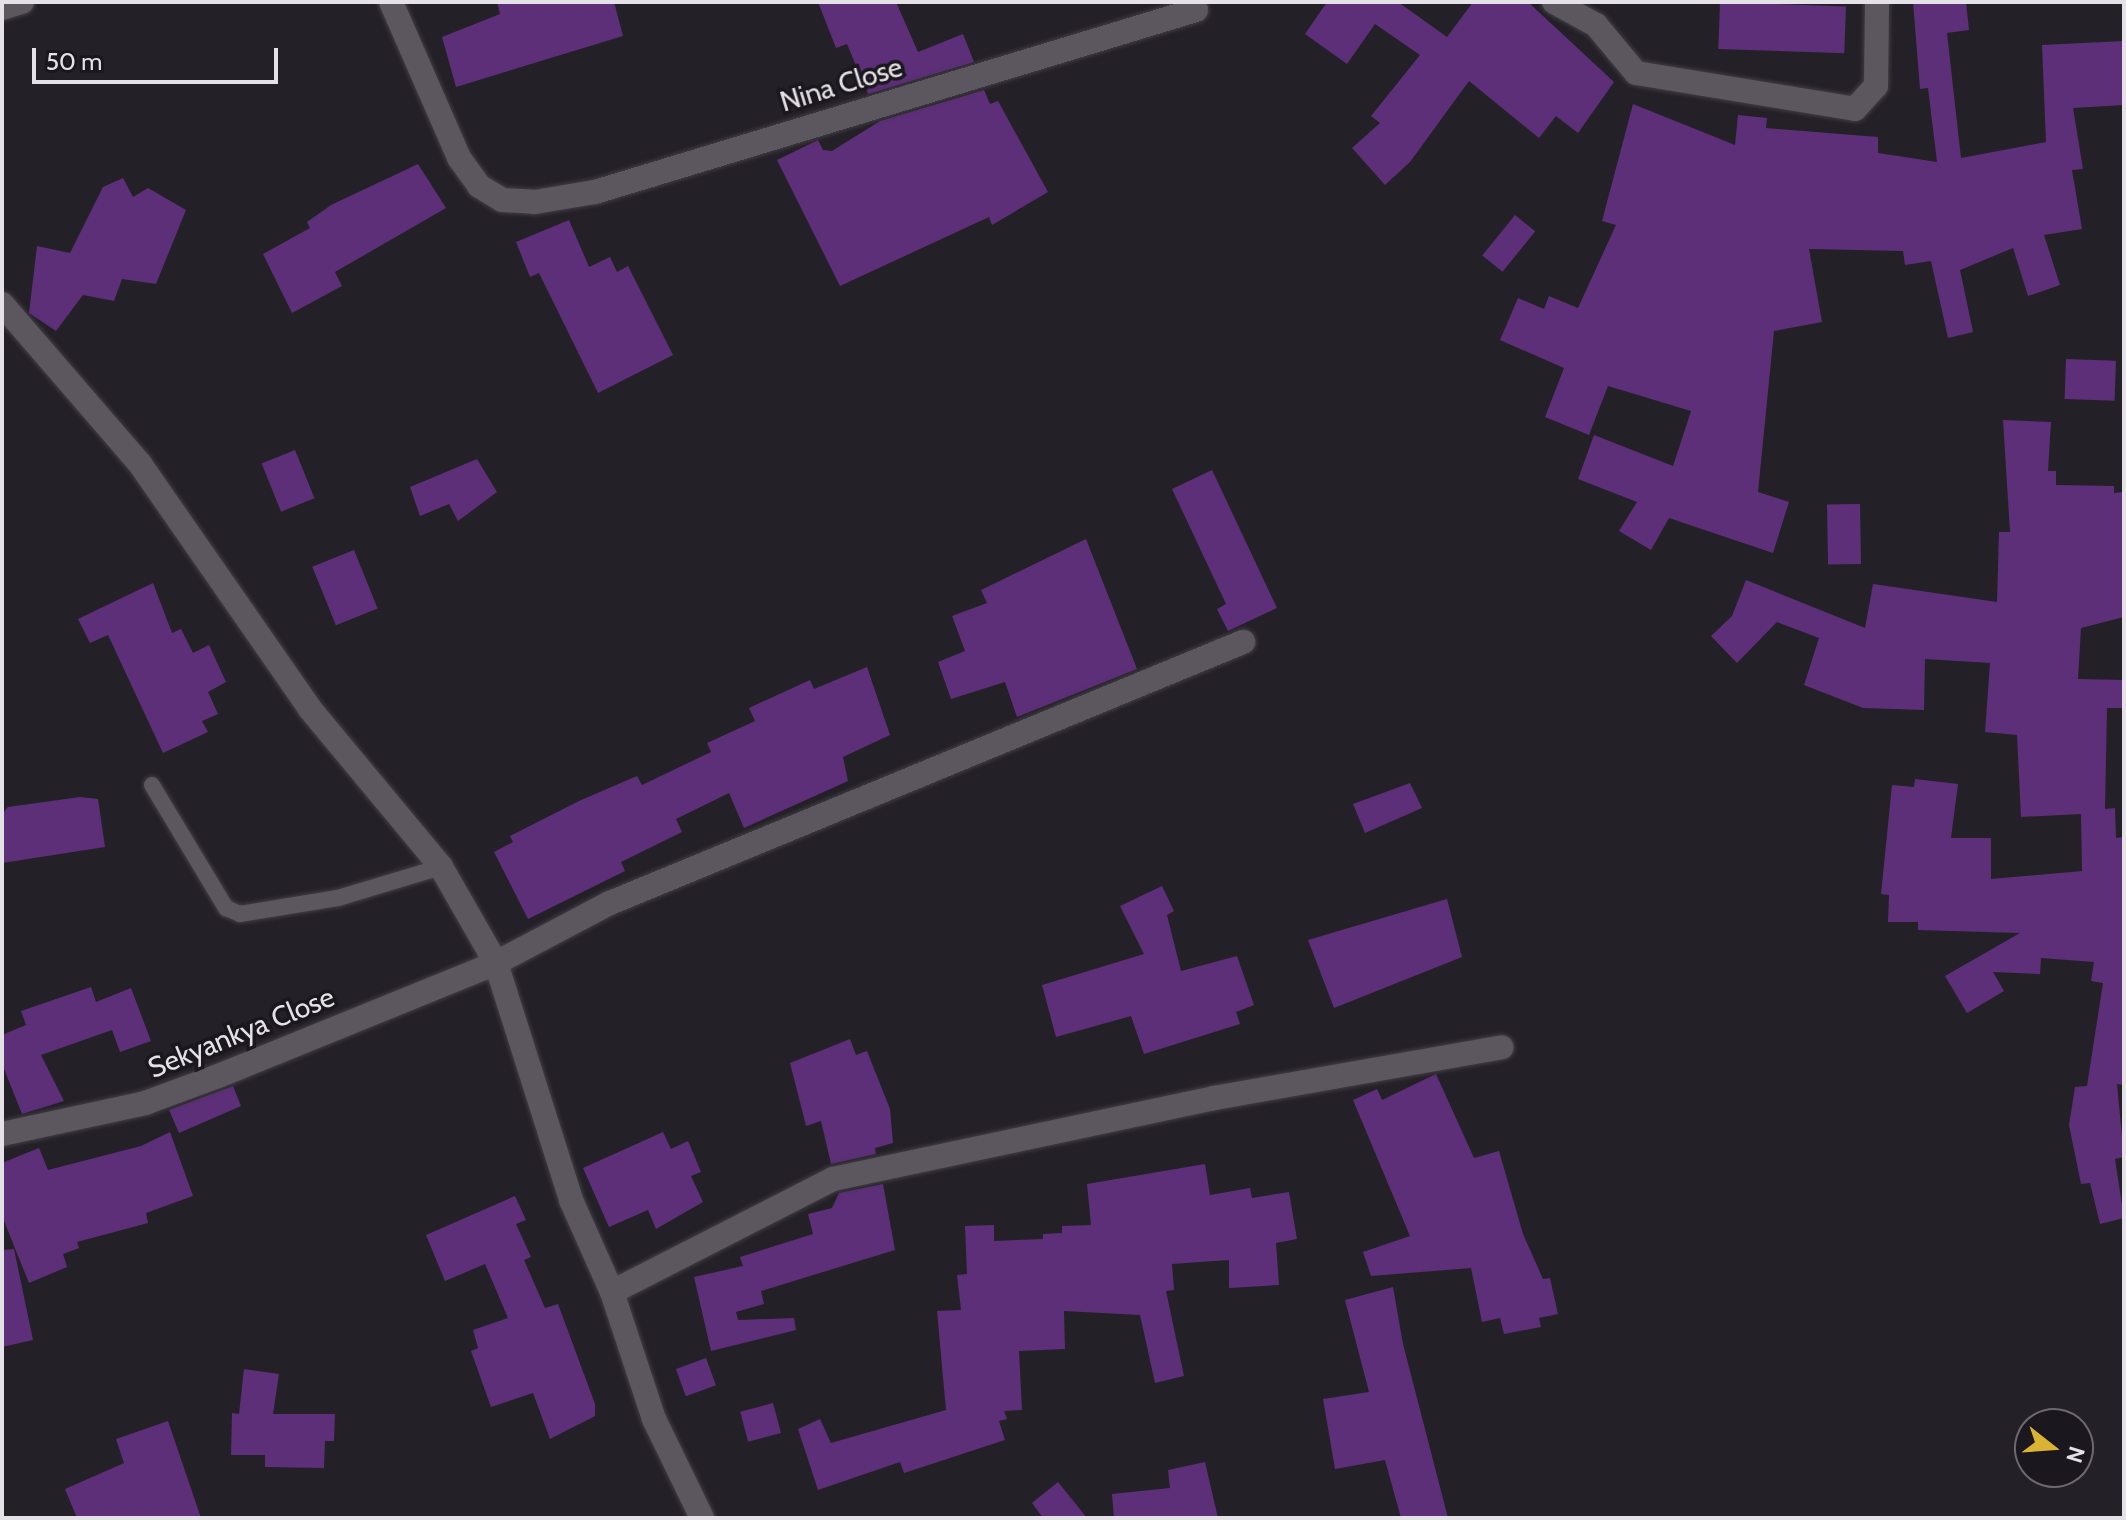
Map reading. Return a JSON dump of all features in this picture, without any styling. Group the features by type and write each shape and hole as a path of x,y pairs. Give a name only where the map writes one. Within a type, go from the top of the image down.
{"street":[{"path":"2,8 22,2"},
{"name":"Nina Close","path":"391,2 459,158 479,186 502,200 595,192 1196,10"},
{"path":"1554,2 1596,25 1636,73 1855,109 1876,86 1877,2"},
{"path":"2,304 140,464 310,709 441,867 496,963 571,1200 612,1292 654,1419 702,1518"},
{"name":"Sekyankya Close","path":"2,1134 145,1103 496,963 610,903 1243,642"},
{"path":"612,1292 833,1179 1214,1098 1502,1047"}],"lane":[{"path":"152,785 226,908 240,914 338,898 441,867"}],"building":[{"path":"497,2 614,2 623,36 456,87 442,37 500,14"},
{"path":"818,2 896,2 918,52 963,34 974,62 868,94 847,44 836,48"},
{"path":"1327,2 1398,2 1447,37 1473,2 1528,2 1614,82 1578,133 1556,116 1539,138 1469,81 1410,162 1385,185 1352,148 1380,123 1371,116 1420,55 1375,24 1347,64 1305,34"},
{"path":"1720,2 1846,6 1844,53 1718,49"},
{"path":"1913,2 1966,2 1969,30 1947,33 1961,158 2046,142 2042,45 2124,41 2124,105 2073,108 2083,169 2072,170 2082,229 2044,235 2060,285 2028,296 2013,248 1960,270 1973,332 1948,338 1931,261 1905,265 1903,251 1809,249 1822,322 1774,331 1758,492 1789,502 1773,553 1669,518 1651,550 1619,531 1637,502 1578,479 1594,435 1673,466 1691,411 1608,386 1589,435 1545,417 1564,368 1500,340 1518,298 1544,309 1549,296 1578,308 1616,225 1602,221 1633,104 1735,145 1738,115 1767,118 1766,128 1878,137 1878,153 1937,162 1928,88 1920,89"},
{"path":"984,90 990,104 998,101 1048,192 992,225 989,217 840,286 777,160 818,140 823,150 832,151 880,121"},
{"path":"418,164 446,208 335,272 342,286 292,313 263,254 310,228 307,222 331,205"},
{"path":"123,178 133,197 148,188 186,210 156,284 122,279 114,301 83,295 56,331 29,313 37,246 70,253 103,187"},
{"path":"1515,215 1535,231 1502,272 1482,255"},
{"path":"569,220 589,267 610,257 617,272 628,266 673,355 598,393 539,273 530,277 516,242"},
{"path":"2066,359 2116,361 2115,401 2065,399"},
{"path":"2003,420 2051,422 2048,471 2056,471 2056,485 2114,486 2114,493 2124,492 2124,617 2081,628 2078,679 2124,680 2124,708 2107,708 2105,809 2115,808 2116,838 2124,837 2124,1085 2117,1084 2124,1157 2115,1159 2124,1218 2100,1224 2090,1183 2081,1184 2069,1125 2075,1087 2087,1086 2103,983 2091,981 2094,962 2041,958 2040,974 1993,972 2004,991 1967,1013 1945,976 2020,933 1918,930 1918,922 1888,922 1889,895 1881,894 1892,785 1914,787 1915,779 1958,784 1951,838 1991,838 1991,879 2082,871 2081,814 2021,817 2017,735 1985,732 1990,663 1925,659 1924,710 1863,708 1804,685 1819,638 1777,622 1737,663 1711,636 1732,616 1746,580 1865,628 1873,584 1997,602 1999,532 2010,532"},
{"path":"295,450 314,498 281,512 262,463"},
{"path":"477,459 497,492 458,521 449,504 420,516 410,487"},
{"path":"1212,470 1277,608 1228,631 1217,609 1226,604 1172,489"},
{"path":"1860,504 1861,564 1828,565 1827,505"},
{"path":"1086,539 1137,669 1017,717 1005,682 951,699 938,662 965,651 952,616 987,603 981,590"},
{"path":"354,550 378,608 336,625 312,567"},
{"path":"153,583 172,633 181,629 193,653 209,645 226,682 208,692 218,714 202,721 208,732 163,753 108,635 90,643 78,619"},
{"path":"867,667 890,735 843,757 848,781 744,828 729,793 676,819 682,832 621,862 625,871 528,919 494,852 513,842 510,836 637,776 642,785 711,752 707,743 755,721 749,708 810,680 814,689"},
{"path":"1410,783 1422,808 1365,833 1353,804"},
{"path":"80,797 98,799 105,847 2,863 2,814 8,807"},
{"path":"1162,886 1174,911 1167,915 1181,971 1237,956 1254,1005 1236,1012 1240,1024 1144,1054 1131,1016 1056,1037 1042,985 1144,954 1120,906"},
{"path":"1447,899 1462,957 1334,1008 1308,940"},
{"path":"91,987 96,1002 131,988 151,1041 120,1052 112,1030 41,1055 64,1101 22,1114 2,1064 2,1035 26,1025 21,1011"},
{"path":"850,1039 856,1055 867,1051 890,1109 893,1143 875,1148 876,1154 831,1164 821,1121 806,1126 790,1063"},
{"path":"1436,1074 1474,1158 1499,1151 1523,1234 1543,1279 1550,1278 1558,1314 1539,1318 1541,1327 1504,1334 1500,1318 1482,1322 1471,1268 1371,1276 1363,1252 1410,1236 1353,1100 1377,1089 1382,1100"},
{"path":"233,1086 241,1106 179,1133 169,1110"},
{"path":"170,1132 193,1196 146,1213 148,1223 77,1242 79,1248 63,1254 67,1267 29,1283 2,1216 2,1163 39,1148 48,1170 141,1146"},
{"path":"663,1132 671,1149 688,1141 701,1172 691,1176 703,1202 656,1229 648,1210 609,1227 583,1168"},
{"path":"1205,1164 1210,1195 1250,1188 1252,1198 1289,1192 1297,1239 1276,1243 1279,1285 1229,1288 1229,1260 1172,1264 1174,1290 1166,1291 1184,1376 1155,1383 1140,1315 1064,1311 1065,1349 1019,1351 1022,1410 1004,1411 1007,1419 999,1421 1005,1440 904,1473 900,1462 818,1490 798,1429 820,1419 831,1443 946,1410 937,1311 961,1310 957,1275 967,1274 965,1226 994,1225 994,1241 1043,1239 1043,1234 1062,1233 1062,1226 1091,1225 1087,1184"},
{"path":"883,1184 895,1250 761,1291 764,1304 736,1312 738,1320 794,1318 796,1330 711,1351 694,1277 743,1266 740,1257 813,1234 808,1214 832,1208 839,1193"},
{"path":"515,1196 526,1220 516,1224 531,1257 524,1260 545,1308 558,1304 595,1404 595,1416 550,1439 533,1393 491,1407 471,1351 478,1348 473,1330 508,1318 485,1264 445,1281 426,1235"},
{"path":"14,1249 33,1340 2,1347 2,1250"},
{"path":"1393,1287 1403,1344 1448,1518 1401,1518 1385,1460 1335,1469 1323,1399 1369,1392 1345,1300"},
{"path":"706,1358 716,1385 686,1396 676,1369"},
{"path":"244,1369 279,1374 273,1414 335,1414 334,1441 325,1441 324,1468 265,1467 265,1455 231,1455 232,1413 239,1414"},
{"path":"773,1403 781,1433 748,1442 740,1412"},
{"path":"168,1421 201,1518 77,1518 65,1489 124,1463 116,1439"},
{"path":"1205,1462 1218,1518 1114,1518 1112,1494 1170,1488 1168,1470"},
{"path":"1058,1482 1087,1518 1043,1518 1032,1503"}]}
